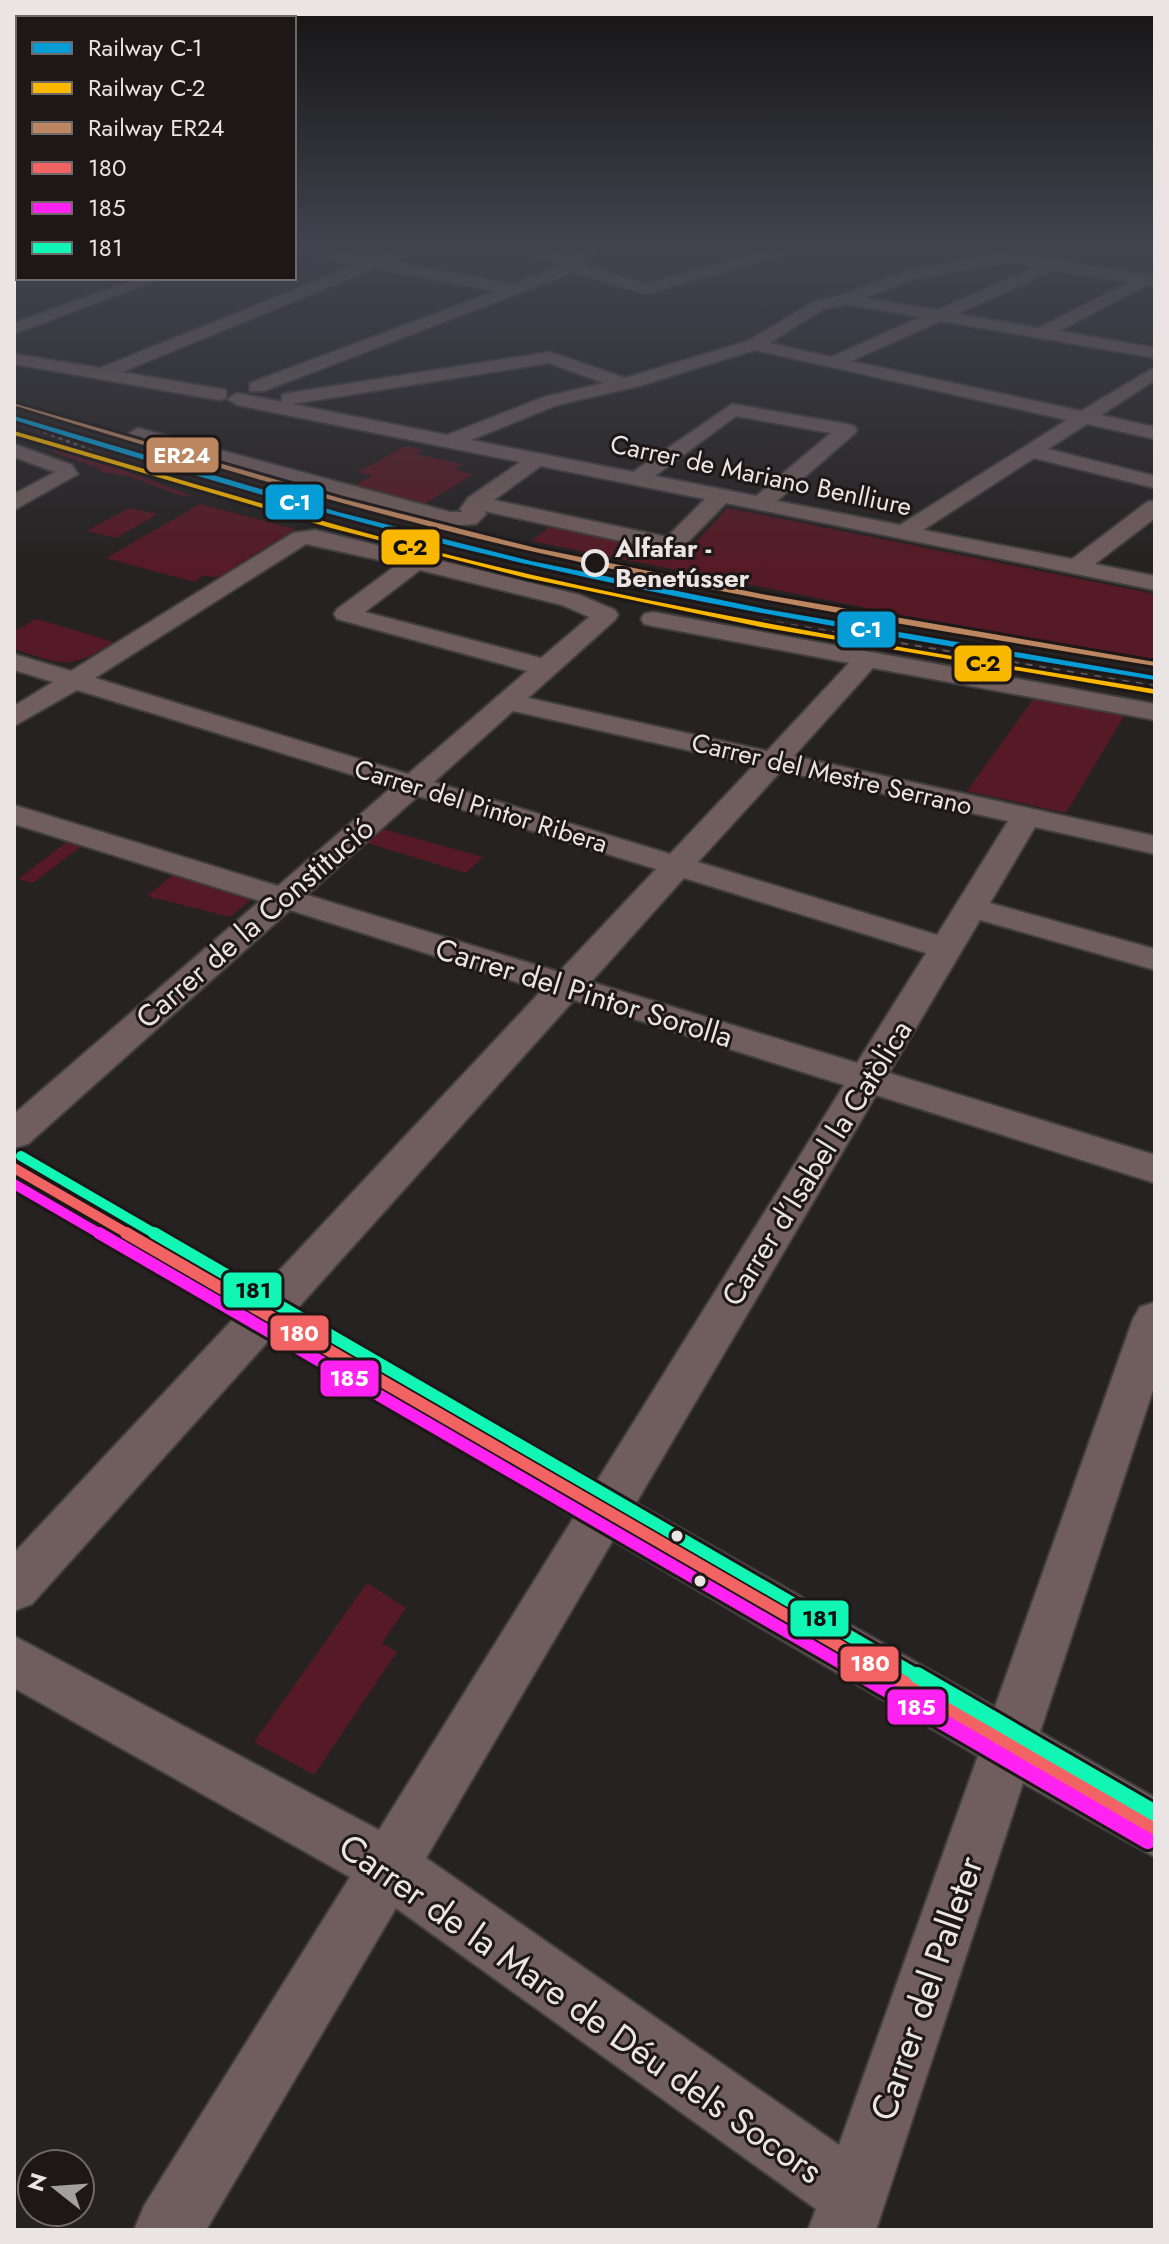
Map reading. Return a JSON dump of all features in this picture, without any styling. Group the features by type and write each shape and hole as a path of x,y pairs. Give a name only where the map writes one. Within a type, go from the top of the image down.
{"street":[{"path":"99,375 145,356"},
{"path":"194,409 339,356"},
{"path":"474,356 502,365"},
{"path":"450,441 551,401 624,384 718,356"},
{"path":"800,356 1155,433"},
{"path":"832,363 848,356"},
{"path":"289,399 550,357 624,384"},
{"path":"14,359 99,375 239,393"},
{"path":"120,366 239,393"},
{"path":"903,533 1155,372"},
{"path":"1133,385 1155,390"},
{"name":"Carrer de Mariano Benlliure","path":"239,393 289,399 355,421"},
{"name":"Carrer de Mariano Benlliure","path":"239,393 450,441 1155,583"},
{"path":"639,478 732,410 847,430 761,503"},
{"path":"166,422 138,434 438,517 472,511 672,545 722,495"},
{"path":"14,450 65,469 68,474 14,503"},
{"path":"1030,451 1155,482"},
{"path":"472,511 539,458"},
{"path":"1077,567 1155,507"},
{"path":"14,718 295,540 315,537 416,562"},
{"path":"416,562 346,614 547,668"},
{"name":"Carrer de la Constitució","path":"14,1135 604,617 605,613 571,600 416,562"},
{"path":"653,619 1155,712"},
{"path":"14,1588 867,659"},
{"name":"Carrer del Pintor Ribera","path":"14,662 948,949"},
{"name":"Carrer del Mestre Serrano","path":"509,702 1155,845"},
{"name":"Carrer del Pintor Sorolla","path":"14,814 564,988 1155,1169"},
{"name":"Carrer d’Isabel la Catòlica","path":"168,2230 1026,817"},
{"path":"972,908 1155,960"},
{"path":"14,1168 1155,1829"},
{"name":"Carrer del Palleter","path":"847,2213 1155,1319"},
{"name":"Carrer de la Mare de Déu dels Socors","path":"14,1660 387,1866 847,2213"}],"shaded area":[{"path":"14,429 195,497 179,495 128,476 101,472 99,468 52,452 56,447 14,433"},
{"path":"405,446 422,449 416,454 463,464 455,470 474,474 424,504 351,487 372,476 358,472"},
{"path":"200,504 295,529 217,578 205,575 194,582 106,558"},
{"path":"129,508 158,514 116,538 86,531"},
{"path":"727,508 1155,594 1155,662 1057,646 531,541 559,520 693,546"},
{"path":"36,619 114,642 86,658 66,662 14,649 14,632"},
{"path":"1034,698 1124,716 1066,813 967,791"},
{"path":"383,828 483,857 466,873 367,843"},
{"path":"68,841 82,846 33,883 18,879"},
{"path":"173,875 252,899 230,917 147,896"},
{"path":"367,1583 406,1608 382,1643 397,1652 314,1775 254,1742"}],"railway":[{"path":"14,420 133,466 212,492 370,537 531,576 774,623"},
{"path":"763,621 1155,687"}],"rail line":[{"name":"ER24","path":"18,405 341,501 536,550 767,597 1155,664"},
{"name":"C-1","path":"14,418 336,514 531,563 765,611 1155,678"},
{"name":"C-2","path":"14,433 333,527 527,576 761,625 1153,692"}],"transit line":[{"name":"181","path":"21,1156 1155,1813"},
{"name":"180","path":"14,1168 1155,1829"},
{"name":"185","path":"14,1184 1148,1841"}],"place":[{"name":"Alfafar - Benetússer","path":"595,563"}]}
